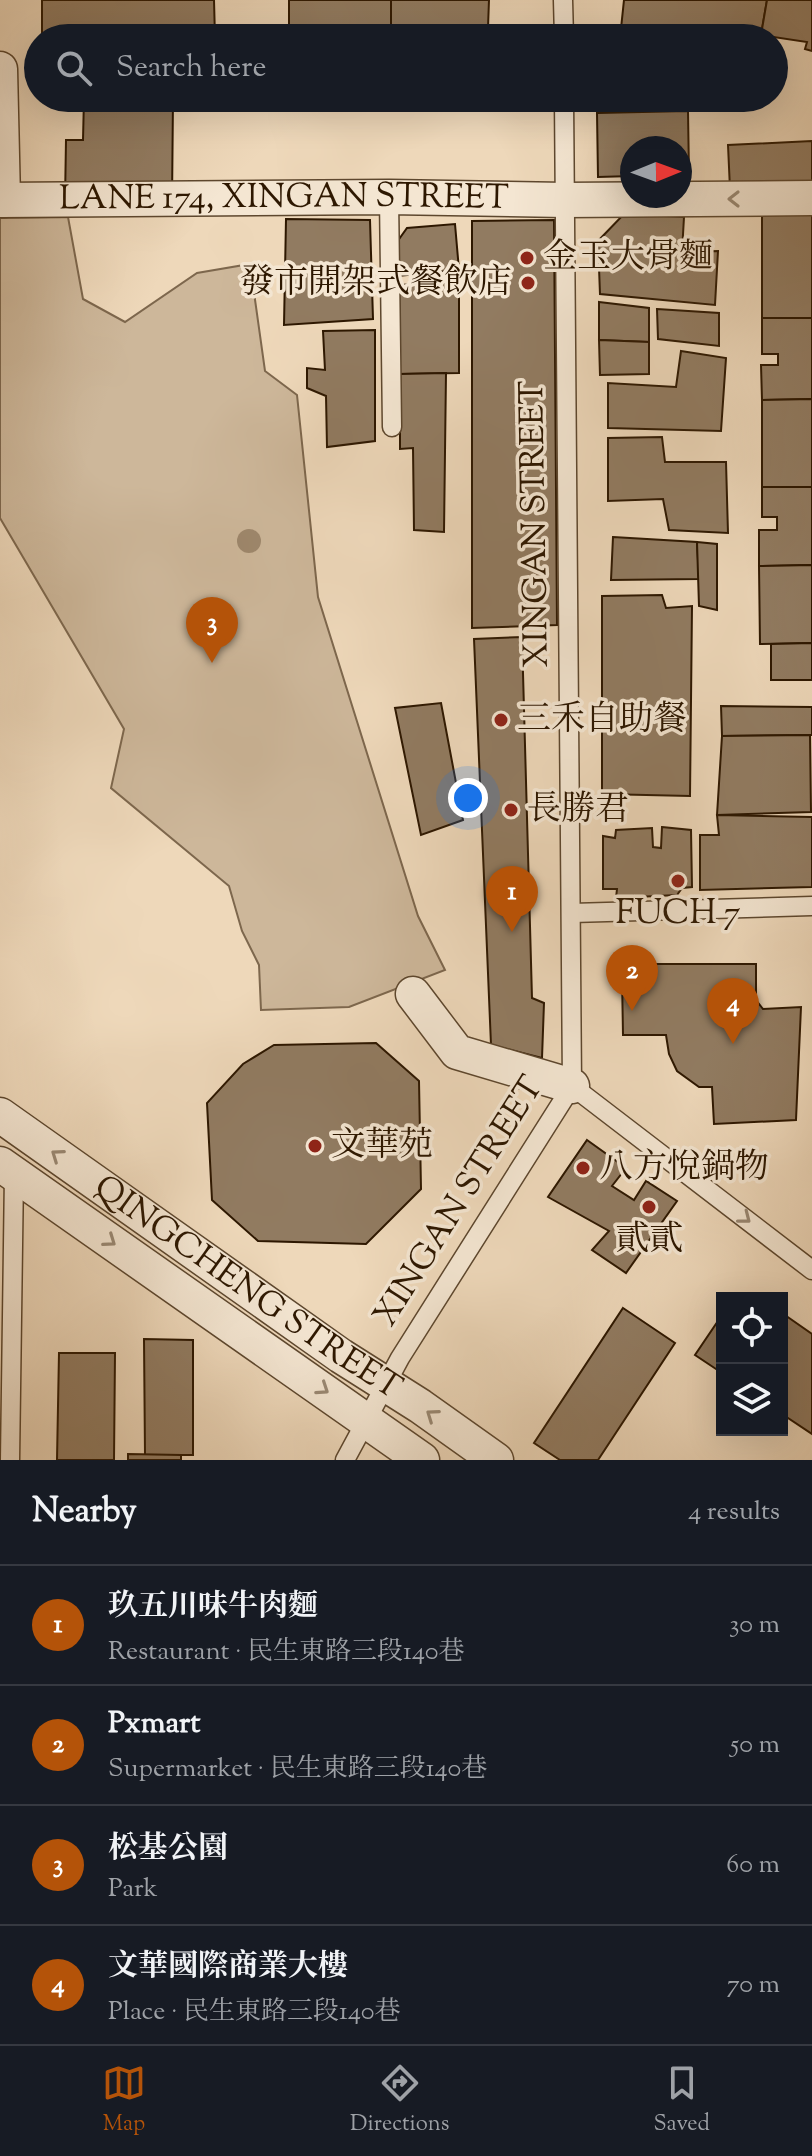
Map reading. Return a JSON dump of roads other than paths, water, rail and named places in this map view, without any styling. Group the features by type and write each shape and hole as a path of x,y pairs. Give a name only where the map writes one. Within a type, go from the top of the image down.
{"street":[{"path":"0,69 2,200"},
{"name":"LANE 174, XINGAN STREET","path":"2,200 812,198"},
{"path":"413,994 457,1052 572,1086"},
{"name":"QINGCHENG STREET","path":"0,1115 328,1347 496,1460"},
{"name":"QINGCHENG STREET","path":"7,1169 422,1460"}],"lane":[{"path":"563,0 564,24"},
{"name":"XINGAN STREET","path":"345,1460 386,1384 572,1086 564,112"},
{"path":"389,197 392,427"},
{"path":"572,913 812,906"},
{"path":"572,1086 812,1270"},
{"path":"7,1169 10,1460"}],"place":[{"name":"金玉大骨麵","path":"527,258"},
{"name":"發市開架式餐飲店","path":"528,283"},
{"name":"松基公園","path":"212,663"},
{"name":"三禾自助餐","path":"501,720"},
{"name":"長勝君","path":"511,810"},
{"name":"FUCH 7","path":"678,881"},
{"name":"玖五川味牛肉麵","path":"512,932"},
{"name":"Pxmart","path":"632,1011"},
{"name":"文華國際商業大樓","path":"733,1044"},
{"name":"文華苑","path":"315,1146"},
{"name":"八方悅鍋物","path":"583,1168"},
{"name":"貳貳","path":"649,1207"}]}
